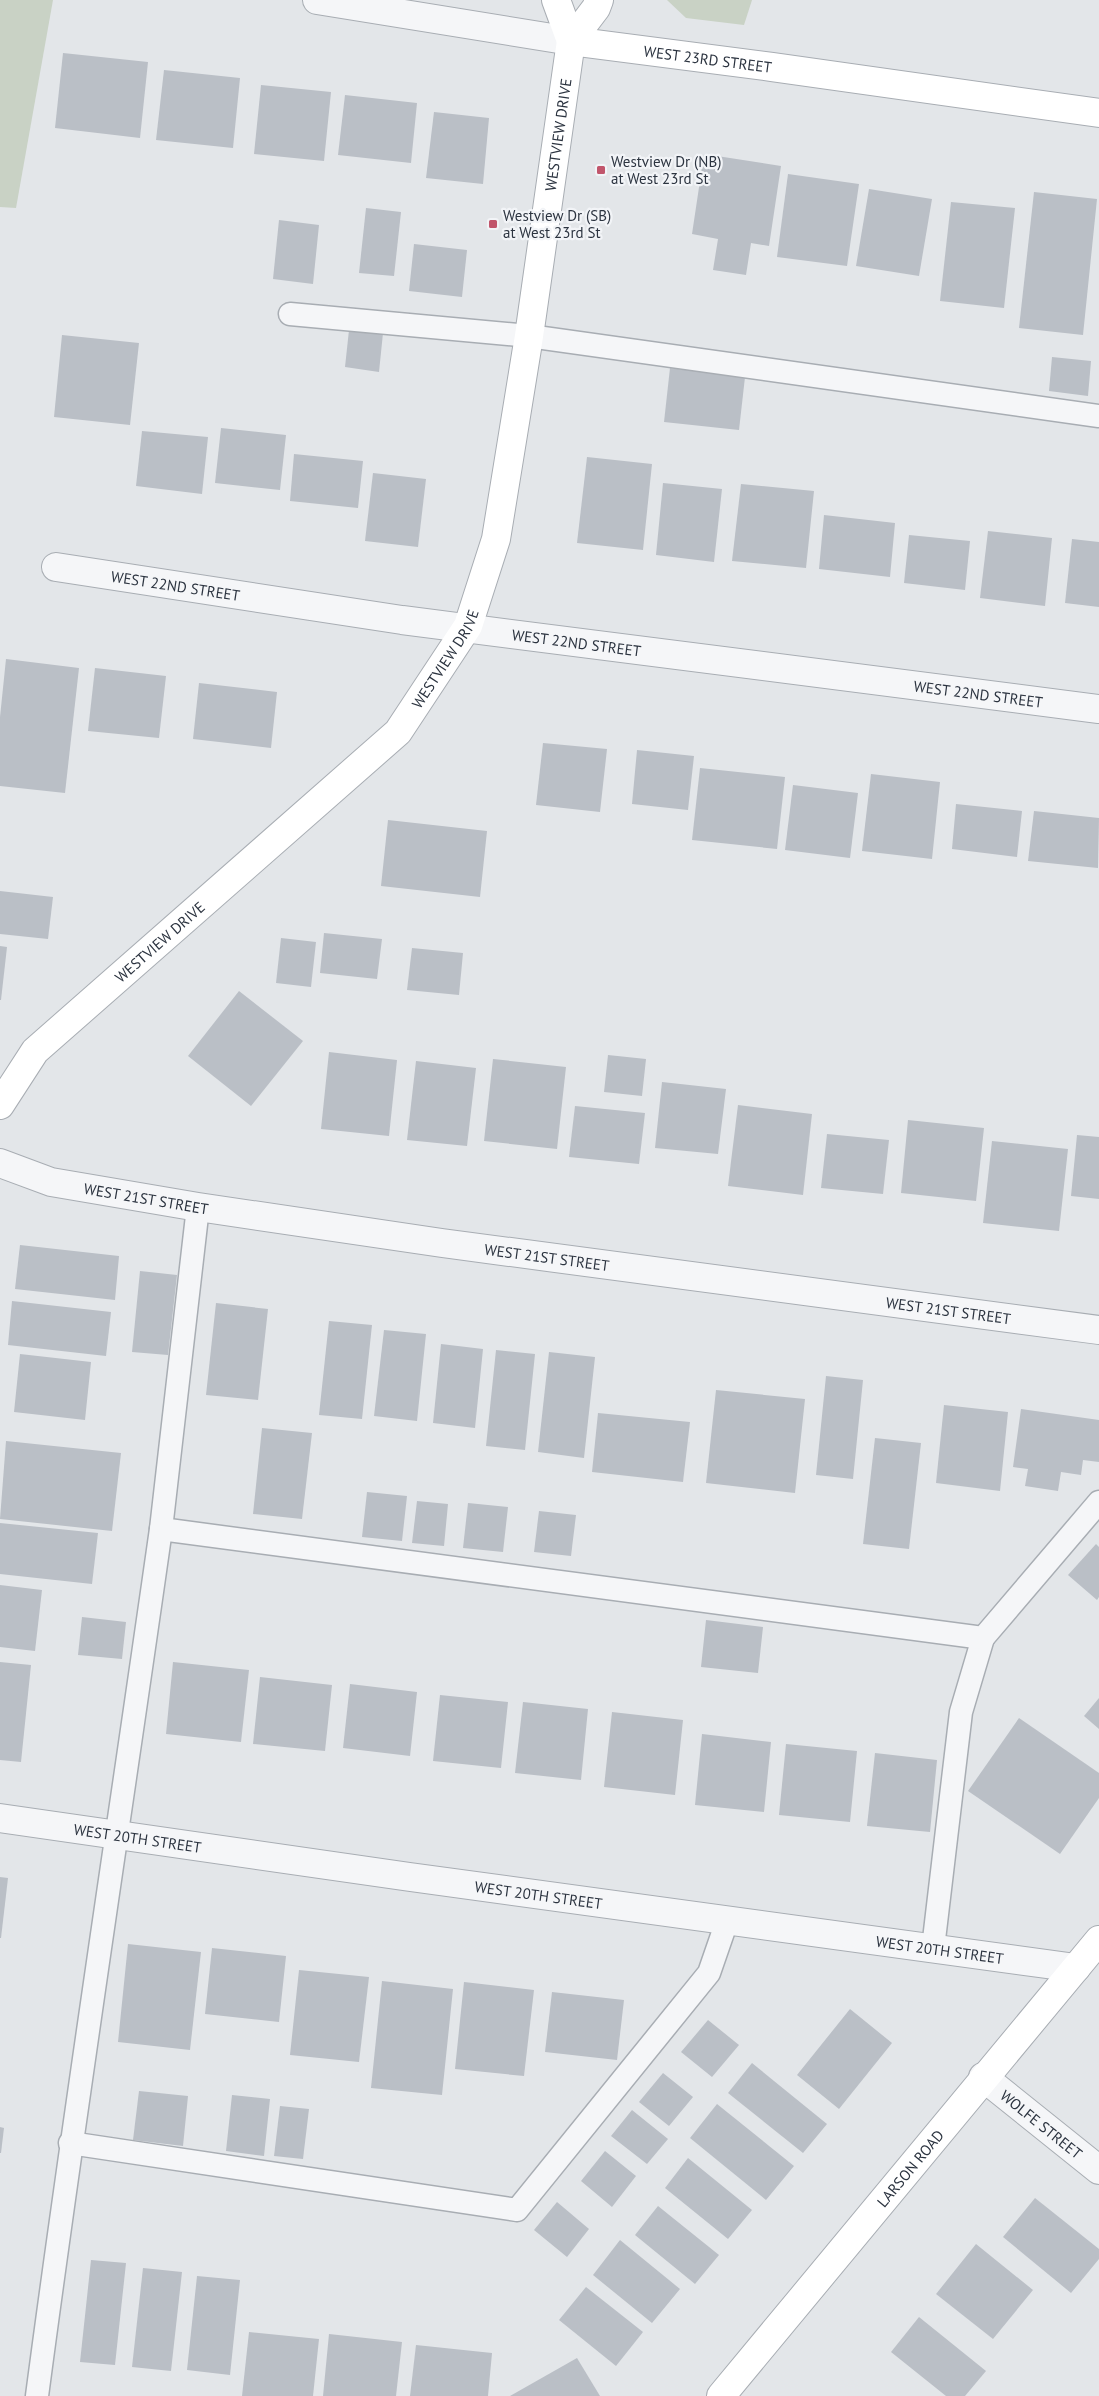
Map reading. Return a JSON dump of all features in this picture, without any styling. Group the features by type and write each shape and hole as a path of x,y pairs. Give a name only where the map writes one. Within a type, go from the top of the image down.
{"main road":[{"name":"WESTVIEW DRIVE","path":"0,1105 35,1051 398,732 468,626 496,539 529,336 571,41 556,0"},
{"name":"WESTVIEW DRIVE","path":"571,41 596,8 598,0"},
{"name":"WEST 23RD STREET","path":"571,41 1099,113"},
{"name":"LARSON ROAD","path":"721,2396 983,2077 1099,1940"}],"street":[{"name":"WEST 23RD STREET","path":"317,0 459,11 571,41"},
{"name":"WEST 22ND STREET","path":"56,567 402,620 468,626 540,638 1099,709"},
{"name":"WEST 21ST STREET","path":"0,1163 51,1182 198,1207 442,1243 1099,1330"},
{"name":"WEST 20TH STREET","path":"0,1818 1076,1968"},
{"name":"WOLFE STREET","path":"983,2077 1099,2170"}],"lane":[{"path":"290,314 529,336 1099,416"},
{"path":"37,2396 70,2143 118,1834 161,1529 198,1207"},
{"path":"933,1948 961,1712 983,1638 1099,1502"},
{"path":"161,1529 983,1638"},
{"path":"70,2143 517,2210 709,1973 728,1921"}],"shaded area":[{"path":"0,0 53,0 16,208 0,207"},
{"path":"667,0 752,0 744,25 686,18"}],"building":[{"path":"63,53 148,62 140,138 55,128"},
{"path":"164,70 240,78 233,148 156,140"},
{"path":"261,85 331,92 324,161 254,154"},
{"path":"345,95 417,103 411,163 338,155"},
{"path":"434,112 489,118 483,184 426,178"},
{"path":"704,154 781,166 769,246 751,243 746,275 713,270 718,239 692,234"},
{"path":"788,174 859,184 847,266 777,257"},
{"path":"869,189 932,199 919,276 856,266"},
{"path":"1034,192 1097,199 1083,335 1019,328"},
{"path":"951,202 1015,208 1004,308 940,301"},
{"path":"366,208 401,212 394,276 359,273"},
{"path":"279,220 319,225 313,284 273,279"},
{"path":"414,244 467,250 462,297 409,291"},
{"path":"349,330 383,333 379,372 345,367"},
{"path":"62,335 139,343 130,425 54,417"},
{"path":"1052,357 1091,361 1088,396 1049,391"},
{"path":"670,368 745,377 739,430 664,422"},
{"path":"221,428 286,435 280,490 215,483"},
{"path":"142,431 208,437 202,494 136,486"},
{"path":"294,454 363,461 358,508 290,501"},
{"path":"587,457 652,464 643,550 577,543"},
{"path":"373,473 426,479 418,547 365,541"},
{"path":"663,483 722,489 714,562 656,555"},
{"path":"741,484 814,491 806,568 732,561"},
{"path":"824,515 895,523 890,577 819,569"},
{"path":"988,531 1052,538 1045,606 980,598"},
{"path":"909,535 970,541 965,590 904,583"},
{"path":"1072,539 1099,542 1099,607 1065,603"},
{"path":"6,659 79,668 65,793 0,786 0,717"},
{"path":"95,668 166,676 159,738 88,731"},
{"path":"199,683 277,692 271,748 193,739"},
{"path":"543,743 607,749 600,812 536,805"},
{"path":"637,750 694,756 688,810 632,804"},
{"path":"700,768 785,777 777,849 692,840"},
{"path":"871,774 940,782 932,859 862,851"},
{"path":"793,785 858,793 850,858 785,850"},
{"path":"956,804 1022,811 1017,857 952,849"},
{"path":"1034,811 1099,818 1098,868 1028,861"},
{"path":"388,820 487,831 480,897 381,886"},
{"path":"0,891 53,897 48,939 0,934"},
{"path":"324,933 382,939 377,979 320,973"},
{"path":"281,938 316,942 311,987 276,983"},
{"path":"0,946 7,947 1,1000 0,1000"},
{"path":"412,948 463,953 459,995 407,990"},
{"path":"239,991 303,1041 251,1106 188,1056"},
{"path":"329,1052 397,1060 389,1136 321,1129"},
{"path":"608,1055 646,1059 642,1096 604,1092"},
{"path":"493,1059 566,1067 557,1149 484,1141"},
{"path":"416,1061 476,1068 467,1146 407,1140"},
{"path":"662,1082 726,1089 718,1154 655,1148"},
{"path":"738,1105 812,1114 803,1195 728,1186"},
{"path":"575,1106 645,1113 639,1164 569,1157"},
{"path":"908,1120 984,1128 976,1201 901,1193"},
{"path":"827,1134 889,1140 883,1194 821,1188"},
{"path":"1077,1135 1099,1137 1099,1199 1071,1196"},
{"path":"992,1141 1068,1149 1059,1231 983,1223"},
{"path":"20,1245 119,1256 115,1300 15,1289"},
{"path":"140,1271 177,1275 168,1355 132,1352"},
{"path":"12,1301 111,1312 106,1356 8,1345"},
{"path":"216,1303 268,1309 258,1400 206,1395"},
{"path":"329,1321 372,1325 362,1419 319,1415"},
{"path":"384,1330 426,1334 417,1421 374,1416"},
{"path":"441,1344 483,1349 475,1428 433,1423"},
{"path":"496,1350 535,1354 525,1450 486,1446"},
{"path":"549,1352 595,1357 584,1458 538,1452"},
{"path":"20,1354 91,1362 85,1420 14,1412"},
{"path":"826,1376 863,1380 853,1479 816,1475"},
{"path":"716,1390 805,1399 795,1493 706,1483"},
{"path":"944,1405 1008,1412 1000,1491 936,1483"},
{"path":"1021,1409 1099,1420 1099,1462 1083,1460 1081,1475 1061,1472 1058,1491 1025,1486 1028,1469 1013,1467"},
{"path":"598,1413 690,1422 683,1482 592,1472"},
{"path":"262,1428 312,1433 302,1519 253,1514"},
{"path":"875,1438 921,1443 909,1549 863,1544"},
{"path":"6,1441 121,1453 112,1531 0,1519"},
{"path":"367,1492 407,1496 402,1541 362,1537"},
{"path":"417,1501 448,1504 444,1546 412,1543"},
{"path":"468,1503 508,1507 503,1552 463,1548"},
{"path":"539,1511 576,1515 571,1556 534,1552"},
{"path":"0,1523 98,1533 92,1584 0,1574"},
{"path":"1096,1544 1099,1547 1099,1597 1097,1600 1068,1575"},
{"path":"0,1585 42,1590 35,1651 0,1647"},
{"path":"82,1617 126,1622 122,1659 78,1655"},
{"path":"706,1620 763,1627 758,1673 701,1667"},
{"path":"0,1662 31,1665 21,1762 0,1760"},
{"path":"173,1662 249,1670 241,1742 166,1734"},
{"path":"260,1677 332,1685 325,1751 253,1744"},
{"path":"350,1684 417,1692 410,1756 343,1748"},
{"path":"440,1695 508,1702 501,1768 433,1761"},
{"path":"1099,1698 1099,1729 1084,1716"},
{"path":"523,1702 588,1709 581,1780 515,1773"},
{"path":"612,1712 683,1720 675,1795 604,1787"},
{"path":"1019,1718 1099,1773 1099,1798 1060,1854 968,1791"},
{"path":"702,1734 771,1742 764,1812 695,1805"},
{"path":"786,1744 857,1751 850,1822 779,1815"},
{"path":"875,1753 937,1760 930,1832 867,1826"},
{"path":"0,1877 8,1878 1,1938 0,1938"},
{"path":"128,1944 201,1952 190,2050 118,2042"},
{"path":"212,1948 286,1956 279,2022 205,2014"},
{"path":"299,1970 369,1977 359,2062 290,2055"},
{"path":"382,1981 453,1989 442,2095 371,2088"},
{"path":"464,1982 534,1990 524,2076 455,2069"},
{"path":"552,1992 624,2000 617,2060 545,2052"},
{"path":"850,2009 892,2043 839,2109 797,2075"},
{"path":"708,2020 739,2045 712,2077 681,2052"},
{"path":"752,2063 827,2124 803,2153 728,2093"},
{"path":"663,2073 693,2097 669,2126 639,2102"},
{"path":"139,2091 188,2096 183,2146 133,2140"},
{"path":"232,2095 270,2099 264,2156 226,2151"},
{"path":"717,2104 794,2166 766,2200 690,2138"},
{"path":"280,2106 309,2109 303,2159 274,2156"},
{"path":"632,2110 668,2139 647,2164 611,2136"},
{"path":"0,2127 4,2128 1,2153 0,2153"},
{"path":"605,2151 636,2176 612,2207 581,2181"},
{"path":"688,2158 752,2210 728,2239 665,2188"},
{"path":"1035,2198 1099,2249 1099,2259 1071,2293 1003,2237"},
{"path":"557,2202 589,2229 567,2257 534,2230"},
{"path":"658,2206 719,2255 695,2284 635,2235"},
{"path":"620,2240 680,2289 652,2323 593,2275"},
{"path":"976,2244 1033,2290 993,2339 936,2294"},
{"path":"91,2260 126,2263 115,2365 80,2362"},
{"path":"143,2268 182,2272 171,2371 132,2367"},
{"path":"197,2276 240,2280 230,2375 187,2370"},
{"path":"586,2287 643,2332 616,2366 559,2320"},
{"path":"919,2317 986,2371 965,2396 946,2396 891,2352"},
{"path":"249,2332 319,2339 313,2396 242,2396"},
{"path":"329,2334 402,2342 396,2396 323,2396"},
{"path":"416,2345 492,2353 488,2396 410,2396"},
{"path":"577,2358 600,2396 510,2396"}],"place":[{"name":"Westview Dr (NB) at West 23rd St","path":"601,170"},
{"name":"Westview Dr (SB) at West 23rd St","path":"493,224"}]}
